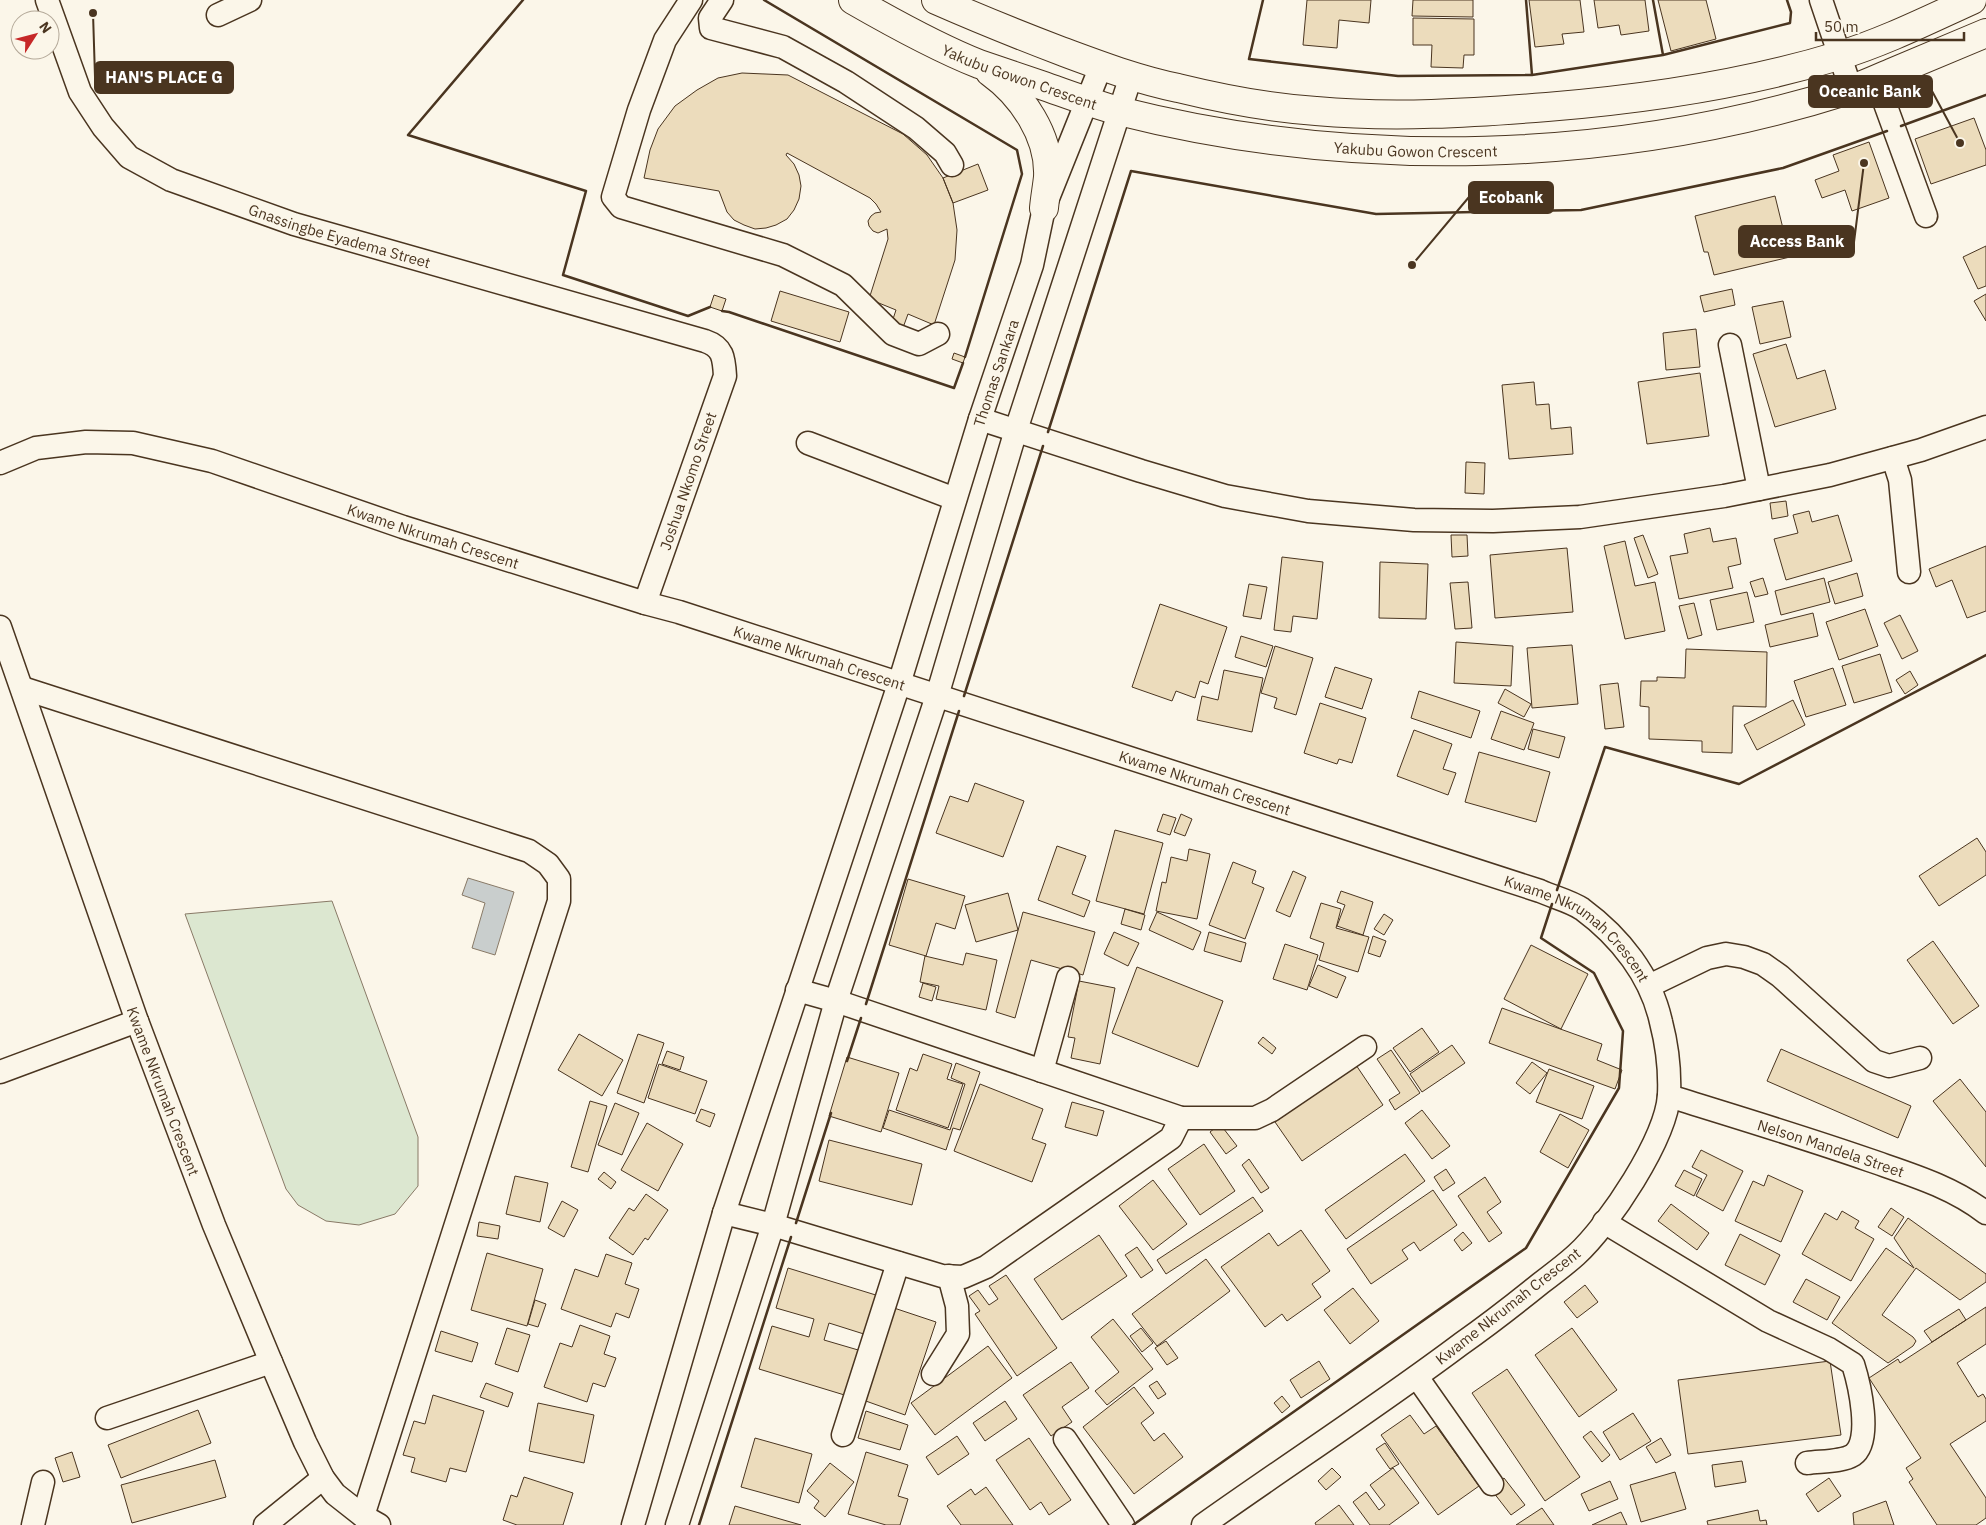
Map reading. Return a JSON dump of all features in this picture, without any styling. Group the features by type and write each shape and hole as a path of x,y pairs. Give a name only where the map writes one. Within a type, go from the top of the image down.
{"main road":[{"name":"Yakubu Gowon Crescent","path":"853,0 888,20 977,63 1087,102 1205,129 1309,146 1373,151 1446,152 1526,149 1635,138 1739,119 1851,89 1986,33"},
{"path":"936,0 1004,29 1131,76 1177,88 1255,104 1315,111 1371,114 1484,112 1603,103 1690,91 1763,76 1840,56 1972,0"},
{"path":"977,63 1004,82 1028,111 1045,145 1048,176 1044,208"}],"street":[{"name":"Gnassingbe Eyadema Street","path":"47,0 80,92 103,127 129,157 171,180 294,224 705,341 718,348 724,357"},
{"path":"218,15 250,0"},
{"path":"690,0 665,40 639,110 613,197 621,208 783,256 843,285 893,334 919,344 938,334"},
{"path":"722,0 710,18 711,28 783,47 846,82 916,128 945,153 952,165"},
{"path":"1821,0 1851,89"},
{"name":"Thomas Sankara","path":"633,1525 724,1213 899,684 980,418 1032,265 1044,208 1101,66"},
{"path":"677,1525 773,1224 836,1001 937,696 1016,430 1131,76"},
{"path":"1876,78 1926,216"},
{"path":"1730,345 1759,489"},
{"name":"Joshua Nkomo Street","path":"645,603 725,376 724,357"},
{"path":"980,418 1141,471 1225,496 1308,511 1414,520 1493,521 1580,517 1759,489 1830,475 1893,458 1986,427"},
{"name":"Kwame Nkrumah Crescent","path":"0,463 36,448 86,442 141,445 212,461 403,527 679,612 1540,891 1580,908 1588,914 1622,945 1638,967 1649,986 1658,1009 1666,1040 1669,1096 1660,1129 1639,1174 1578,1254 1495,1320 1232,1517 1203,1525"},
{"path":"808,443 955,500"},
{"path":"1893,458 1900,480 1909,572"},
{"name":"Kwame Nkrumah Crescent","path":"0,627 4,652 22,688 136,1021 214,1225 305,1442 323,1478 336,1494 371,1520"},
{"path":"22,688 529,851 548,864 559,879 559,901 371,1520"},
{"path":"1649,986 1707,958 1726,954 1744,957 1763,964 1780,976 1874,1061 1889,1066 1920,1058"},
{"path":"1042,1071 1068,978"},
{"path":"798,990 836,1001 1181,1118 1255,1118 1272,1110 1365,1047"},
{"path":"0,1072 136,1021"},
{"name":"Nelson Mandela Street","path":"1669,1096 1821,1144 1937,1184 1976,1205 1986,1213"},
{"path":"724,1213 773,1224 942,1276 963,1277 994,1261 1171,1138 1181,1118"},
{"path":"1604,1222 1768,1321 1829,1349 1853,1364 1863,1406 1862,1442 1858,1450 1845,1458 1807,1463"},
{"path":"843,1434 898,1263"},
{"path":"933,1374 958,1334 956,1306 949,1276"},
{"path":"106,1418 271,1362"},
{"path":"1417,1377 1492,1484"},
{"path":"1064,1439 1123,1525"},
{"path":"264,1525 323,1478"},
{"path":"33,1525 43,1482"}],"green space":[{"path":"332,901 418,1137 418,1186 395,1214 359,1225 326,1221 298,1205 286,1189 185,914"}],"shaded area":[{"path":"468,878 514,892 495,955 472,948 485,903 462,895"}],"building":[{"path":"1307,0 1371,0 1369,23 1339,20 1337,48 1303,45"},
{"path":"1413,0 1473,0 1473,17 1412,16"},
{"path":"1529,0 1580,0 1584,32 1562,34 1564,44 1535,47"},
{"path":"1594,0 1645,0 1649,31 1621,35 1619,25 1598,28"},
{"path":"1658,0 1706,0 1716,39 1671,51"},
{"path":"1413,18 1474,19 1474,55 1464,55 1463,68 1431,67 1432,45 1413,45"},
{"path":"742,73 788,75 903,134 927,155 943,178 953,203 957,230 955,260 934,325 908,314 904,325 901,327 893,319 896,310 869,299 888,239 887,229 878,233 869,226 868,221 871,216 881,212 876,204 870,198 787,153 786,155 794,164 799,175 801,186 799,199 787,219 766,228 755,229 734,220 727,212 719,191 644,178 650,150 658,129 675,106 718,78"},
{"path":"1974,118 1986,150 1986,165 1931,184 1915,139"},
{"path":"1869,142 1889,198 1852,211 1845,190 1822,198 1815,180 1839,171 1833,155"},
{"path":"978,164 988,190 953,203 943,178"},
{"path":"1775,196 1790,257 1714,275 1708,252 1704,252 1695,216"},
{"path":"1986,246 1986,286 1978,289 1963,257"},
{"path":"1732,289 1735,305 1704,312 1700,296"},
{"path":"780,291 849,312 840,342 771,321"},
{"path":"1986,294 1986,321 1974,301"},
{"path":"714,295 726,299 722,311 710,307"},
{"path":"1783,301 1791,337 1760,344 1752,307"},
{"path":"1696,329 1700,367 1666,370 1663,333"},
{"path":"1786,344 1797,379 1825,370 1836,409 1775,427 1753,354"},
{"path":"954,353 965,357 963,363 952,359"},
{"path":"1700,373 1709,436 1647,444 1638,382"},
{"path":"1534,382 1536,405 1549,404 1551,429 1571,427 1573,454 1509,459 1502,385"},
{"path":"1466,462 1485,463 1484,494 1465,493"},
{"path":"1786,501 1788,516 1772,519 1770,503"},
{"path":"1809,511 1812,522 1838,515 1852,561 1786,580 1774,539 1798,533 1793,515"},
{"path":"1710,528 1713,542 1736,538 1741,564 1728,567 1733,588 1679,599 1670,556 1688,553 1684,534"},
{"path":"1451,535 1467,535 1468,556 1452,557"},
{"path":"1643,535 1658,574 1648,578 1634,538"},
{"path":"1625,541 1635,586 1655,582 1665,631 1625,639 1604,546"},
{"path":"1986,546 1986,611 1967,618 1952,580 1936,587 1929,569"},
{"path":"1567,548 1573,612 1495,618 1490,555"},
{"path":"1282,557 1323,562 1317,619 1293,616 1291,632 1274,630"},
{"path":"1380,562 1428,564 1426,619 1379,618"},
{"path":"1857,573 1863,596 1835,604 1828,582"},
{"path":"1763,578 1768,594 1755,597 1750,582"},
{"path":"1824,578 1830,602 1781,615 1775,591"},
{"path":"1468,582 1472,628 1455,629 1450,583"},
{"path":"1249,584 1267,587 1261,619 1243,616"},
{"path":"1747,592 1754,622 1717,630 1710,600"},
{"path":"1694,603 1702,635 1688,639 1679,606"},
{"path":"1160,604 1227,627 1208,684 1200,681 1195,698 1176,691 1172,701 1132,687"},
{"path":"1865,609 1878,646 1839,660 1826,622"},
{"path":"1813,613 1818,636 1770,647 1765,625"},
{"path":"1900,615 1918,651 1902,659 1884,623"},
{"path":"1241,636 1273,646 1266,667 1235,657"},
{"path":"1456,642 1513,646 1511,686 1454,683"},
{"path":"1572,645 1578,704 1532,708 1527,648"},
{"path":"1275,646 1313,658 1296,715 1274,708 1277,698 1261,693"},
{"path":"1686,649 1767,652 1766,707 1733,706 1732,753 1702,752 1702,741 1649,739 1649,707 1640,706 1641,681 1657,681 1657,677 1685,678"},
{"path":"1880,654 1892,692 1854,703 1842,666"},
{"path":"1335,667 1372,679 1362,709 1325,697"},
{"path":"1833,668 1846,705 1806,717 1794,681"},
{"path":"1224,670 1263,678 1252,732 1197,720 1202,696 1218,700"},
{"path":"1910,671 1918,685 1905,694 1896,680"},
{"path":"1618,683 1624,727 1605,729 1600,685"},
{"path":"1505,689 1531,704 1524,717 1498,703"},
{"path":"1419,691 1480,711 1471,738 1411,718"},
{"path":"1793,700 1805,725 1757,750 1744,725"},
{"path":"1320,703 1366,718 1352,763 1339,759 1337,764 1304,753"},
{"path":"1501,711 1534,723 1524,750 1491,739"},
{"path":"1533,729 1565,737 1559,758 1528,749"},
{"path":"1414,730 1452,744 1443,769 1456,773 1448,795 1397,776"},
{"path":"1479,752 1550,772 1536,822 1465,802"},
{"path":"975,783 1024,801 1003,857 936,833 950,796 968,802"},
{"path":"1163,814 1176,818 1170,835 1157,831"},
{"path":"1181,814 1192,819 1185,836 1174,832"},
{"path":"1115,830 1163,843 1144,914 1096,901"},
{"path":"1977,838 1986,852 1986,875 1939,906 1919,876"},
{"path":"1057,846 1086,856 1072,894 1090,901 1084,917 1038,900"},
{"path":"1189,849 1210,854 1197,919 1156,911 1162,882 1166,883 1171,857 1187,861"},
{"path":"1233,862 1256,871 1252,883 1264,888 1245,939 1209,925"},
{"path":"1293,871 1306,877 1290,917 1276,911"},
{"path":"908,879 965,896 955,929 936,923 926,956 889,945"},
{"path":"1341,891 1373,902 1363,935 1337,926 1345,905 1337,902"},
{"path":"1008,893 1018,930 976,942 965,905"},
{"path":"1321,903 1341,909 1336,928 1369,937 1358,972 1319,960 1324,943 1310,938"},
{"path":"1125,909 1145,915 1141,930 1121,924"},
{"path":"1023,912 1095,932 1083,975 1031,960 1015,1018 996,1012"},
{"path":"1157,912 1201,932 1193,950 1149,930"},
{"path":"1384,914 1393,920 1384,935 1374,929"},
{"path":"1114,932 1139,943 1128,966 1104,954"},
{"path":"1209,932 1246,943 1241,962 1204,951"},
{"path":"1373,936 1386,941 1380,957 1368,953"},
{"path":"1933,941 1979,1006 1953,1024 1907,960"},
{"path":"1285,944 1318,955 1307,990 1273,979"},
{"path":"1531,945 1588,974 1561,1029 1504,999"},
{"path":"966,953 997,960 986,1010 936,999 939,986 920,982 925,956 963,965"},
{"path":"1318,965 1346,977 1337,998 1309,986"},
{"path":"1137,967 1223,1001 1198,1067 1112,1033"},
{"path":"1079,981 1115,988 1100,1064 1071,1058 1075,1038 1068,1037"},
{"path":"923,983 936,987 932,1001 919,997"},
{"path":"1502,1008 1602,1044 1597,1060 1622,1070 1615,1089 1489,1043"},
{"path":"1422,1028 1439,1052 1410,1072 1393,1048"},
{"path":"579,1034 623,1060 602,1096 558,1070"},
{"path":"638,1034 664,1043 644,1103 617,1093"},
{"path":"1263,1037 1276,1048 1272,1054 1258,1043"},
{"path":"1452,1045 1465,1063 1422,1092 1410,1074"},
{"path":"1781,1049 1911,1106 1898,1138 1767,1081"},
{"path":"1391,1050 1420,1093 1395,1110 1389,1100 1400,1093 1377,1059"},
{"path":"667,1051 684,1057 680,1070 662,1064"},
{"path":"923,1054 952,1064 947,1079 963,1084 948,1128 896,1110 910,1068 917,1071"},
{"path":"847,1057 899,1073 881,1132 829,1116"},
{"path":"1532,1062 1547,1073 1530,1094 1516,1083"},
{"path":"956,1063 980,1072 960,1130 953,1128 946,1150 883,1128 889,1110 950,1130 965,1084 951,1078"},
{"path":"659,1064 707,1081 695,1114 648,1098"},
{"path":"1356,1065 1383,1105 1302,1161 1275,1122"},
{"path":"1549,1069 1594,1086 1582,1119 1536,1102"},
{"path":"1960,1079 1986,1112 1986,1167 1933,1101"},
{"path":"980,1084 1043,1109 1032,1139 1046,1144 1032,1182 954,1151"},
{"path":"590,1101 607,1106 588,1172 571,1167"},
{"path":"1072,1102 1104,1111 1097,1136 1065,1127"},
{"path":"615,1103 639,1113 622,1155 598,1145"},
{"path":"701,1109 715,1114 710,1127 696,1121"},
{"path":"1422,1110 1450,1146 1432,1159 1405,1123"},
{"path":"1560,1114 1589,1130 1568,1168 1540,1152"},
{"path":"647,1123 683,1144 658,1191 621,1170"},
{"path":"1220,1124 1237,1146 1226,1154 1210,1132"},
{"path":"829,1140 922,1164 912,1205 819,1181"},
{"path":"1204,1144 1235,1191 1200,1215 1168,1169"},
{"path":"1701,1150 1743,1171 1723,1211 1696,1196 1707,1175 1692,1167"},
{"path":"1405,1154 1425,1181 1346,1239 1325,1210"},
{"path":"1249,1159 1269,1188 1261,1193 1242,1165"},
{"path":"1446,1169 1455,1183 1443,1191 1434,1177"},
{"path":"1684,1170 1702,1179 1694,1196 1675,1186"},
{"path":"604,1172 616,1182 611,1189 598,1179"},
{"path":"1768,1175 1803,1191 1781,1242 1735,1221 1753,1181 1764,1186"},
{"path":"515,1176 548,1183 540,1222 506,1214"},
{"path":"1485,1177 1501,1202 1487,1212 1502,1233 1489,1242 1458,1196"},
{"path":"1153,1180 1187,1224 1153,1250 1119,1206"},
{"path":"1433,1190 1457,1225 1420,1251 1414,1242 1402,1250 1408,1259 1371,1284 1347,1249"},
{"path":"646,1194 668,1210 648,1240 645,1238 633,1255 609,1238 629,1208 634,1211"},
{"path":"1253,1197 1263,1211 1166,1274 1157,1260"},
{"path":"562,1201 578,1210 564,1237 548,1228"},
{"path":"1671,1204 1709,1233 1697,1250 1658,1221"},
{"path":"1891,1208 1904,1217 1892,1236 1878,1227"},
{"path":"1842,1211 1859,1221 1855,1228 1874,1239 1851,1281 1802,1254 1825,1213 1837,1220"},
{"path":"1908,1218 1986,1274 1986,1282 1960,1300 1916,1268 1882,1315 1916,1341 1913,1346 1888,1363 1832,1323 1886,1248 1914,1268 1894,1238"},
{"path":"479,1222 500,1226 498,1239 477,1236"},
{"path":"1301,1230 1330,1271 1312,1284 1321,1297 1287,1321 1282,1314 1265,1327 1221,1267 1269,1233 1278,1246"},
{"path":"1463,1232 1472,1243 1462,1251 1454,1240"},
{"path":"1740,1234 1780,1255 1765,1285 1725,1265"},
{"path":"1099,1235 1127,1276 1062,1320 1034,1279"},
{"path":"1137,1247 1153,1270 1141,1278 1125,1255"},
{"path":"487,1253 543,1269 527,1326 471,1310"},
{"path":"606,1254 632,1263 625,1284 639,1289 629,1318 616,1313 611,1327 561,1309 575,1269 598,1277"},
{"path":"1206,1259 1230,1291 1157,1346 1132,1314"},
{"path":"788,1268 879,1296 867,1335 829,1323 824,1340 865,1352 851,1397 759,1369 772,1326 809,1337 814,1319 776,1308"},
{"path":"1006,1275 1057,1348 1017,1376 975,1314 980,1311 969,1296 978,1290 989,1305 998,1299 989,1286"},
{"path":"1806,1279 1840,1297 1827,1320 1793,1302"},
{"path":"1585,1285 1598,1302 1577,1318 1564,1302"},
{"path":"1353,1288 1379,1321 1350,1344 1324,1310"},
{"path":"535,1300 546,1304 538,1327 528,1324"},
{"path":"1986,1307 1986,1344 1957,1363 1978,1397 1983,1394 1986,1399 1986,1421 1950,1444 1986,1498 1986,1518 1976,1525 1937,1525 1909,1482 1913,1479 1906,1468 1921,1458 1869,1378 1898,1359 1900,1363"},
{"path":"894,1308 936,1322 905,1415 863,1400"},
{"path":"1959,1309 1966,1320 1932,1342 1924,1331"},
{"path":"1113,1319 1153,1369 1107,1405 1095,1391 1119,1372 1091,1337"},
{"path":"580,1325 610,1336 604,1354 616,1358 605,1387 593,1383 587,1402 544,1387 560,1343 572,1347"},
{"path":"507,1328 530,1335 518,1372 495,1364"},
{"path":"1141,1328 1153,1343 1142,1352 1130,1336"},
{"path":"1572,1328 1617,1390 1579,1417 1535,1355"},
{"path":"441,1331 478,1343 472,1362 435,1351"},
{"path":"1166,1341 1178,1358 1167,1365 1155,1348"},
{"path":"988,1346 1012,1378 935,1435 911,1403"},
{"path":"1319,1361 1330,1379 1301,1398 1290,1380"},
{"path":"1830,1361 1841,1435 1688,1454 1678,1380"},
{"path":"1071,1362 1089,1388 1062,1407 1072,1422 1051,1436 1023,1395"},
{"path":"1507,1369 1580,1477 1545,1501 1472,1393"},
{"path":"1157,1381 1166,1394 1158,1399 1149,1386"},
{"path":"486,1383 513,1393 508,1407 480,1397"},
{"path":"1134,1387 1154,1413 1141,1423 1154,1441 1164,1433 1183,1457 1134,1494 1083,1427"},
{"path":"433,1395 484,1411 466,1472 450,1468 446,1482 411,1472 415,1458 403,1455 414,1421 425,1424"},
{"path":"1282,1396 1290,1406 1282,1413 1274,1403"},
{"path":"1005,1401 1017,1419 985,1441 973,1423"},
{"path":"538,1403 594,1415 584,1463 529,1451"},
{"path":"198,1410 211,1443 121,1478 108,1445"},
{"path":"866,1411 908,1425 900,1450 858,1438"},
{"path":"1633,1413 1651,1441 1620,1460 1603,1432"},
{"path":"1410,1415 1424,1434 1436,1426 1479,1486 1438,1515 1381,1435"},
{"path":"1591,1431 1610,1455 1602,1462 1583,1437"},
{"path":"957,1436 969,1454 938,1475 926,1457"},
{"path":"755,1438 812,1454 799,1503 741,1487"},
{"path":"1029,1438 1071,1500 1049,1515 1041,1502 1030,1510 996,1460"},
{"path":"1661,1438 1671,1455 1656,1463 1646,1447"},
{"path":"1385,1443 1399,1464 1390,1469 1376,1449"},
{"path":"72,1452 80,1477 63,1482 55,1458"},
{"path":"866,1452 908,1465 898,1496 908,1499 900,1525 886,1525 848,1514"},
{"path":"215,1460 226,1497 132,1523 121,1485"},
{"path":"1742,1461 1746,1482 1715,1487 1712,1465"},
{"path":"830,1463 854,1482 825,1517 814,1508 819,1501 807,1491"},
{"path":"1332,1468 1341,1477 1326,1490 1318,1481"},
{"path":"1393,1468 1419,1503 1389,1525 1370,1525 1353,1502 1366,1492 1379,1510 1385,1505 1370,1485"},
{"path":"1675,1472 1686,1509 1641,1522 1630,1485"},
{"path":"524,1477 573,1493 563,1525 517,1525 503,1520 511,1495 517,1497"},
{"path":"1504,1478 1525,1505 1511,1515 1490,1488"},
{"path":"1829,1478 1841,1496 1818,1512 1806,1494"},
{"path":"1610,1481 1618,1499 1589,1511 1581,1494"},
{"path":"986,1487 1013,1525 961,1525 947,1506 971,1489 975,1495"},
{"path":"1886,1501 1894,1525 1854,1525 1853,1513"},
{"path":"1339,1505 1354,1525 1316,1525 1315,1523"},
{"path":"735,1506 801,1525 729,1525"},
{"path":"1542,1508 1554,1525 1516,1525"},
{"path":"1758,1510 1760,1521 1766,1520 1767,1525 1708,1525 1707,1521"},
{"path":"1621,1512 1627,1525 1592,1525"}],"wall":[{"path":"523,0 408,135 586,191 563,275 688,316 710,307"},
{"path":"764,0 1017,150 1022,174 965,357"},
{"path":"1263,0 1249,59 1398,76 1532,75 1663,55 1790,23 1791,12 1787,0"},
{"path":"1526,0 1532,75"},
{"path":"1653,0 1663,55"},
{"path":"1901,126 1986,95"},
{"path":"1048,432 1131,171 1376,214 1581,210 1783,168 1887,131"},
{"path":"722,311 954,388 963,363"},
{"path":"964,696 1043,446"},
{"path":"1557,890 1605,747 1739,784 1986,655"},
{"path":"866,1004 959,711"},
{"path":"1133,1525 1526,1248 1619,1088 1623,1031 1594,973 1541,938 1552,904"},
{"path":"847,1061 861,1018"},
{"path":"796,1223 831,1113"},
{"path":"699,1525 791,1237"}],"place":[{"name":"HAN'S PLACE G","path":"93,13"},
{"name":"Oceanic Bank","path":"1960,143"},
{"name":"Access Bank","path":"1864,163"},
{"name":"Ecobank","path":"1412,265"}]}
